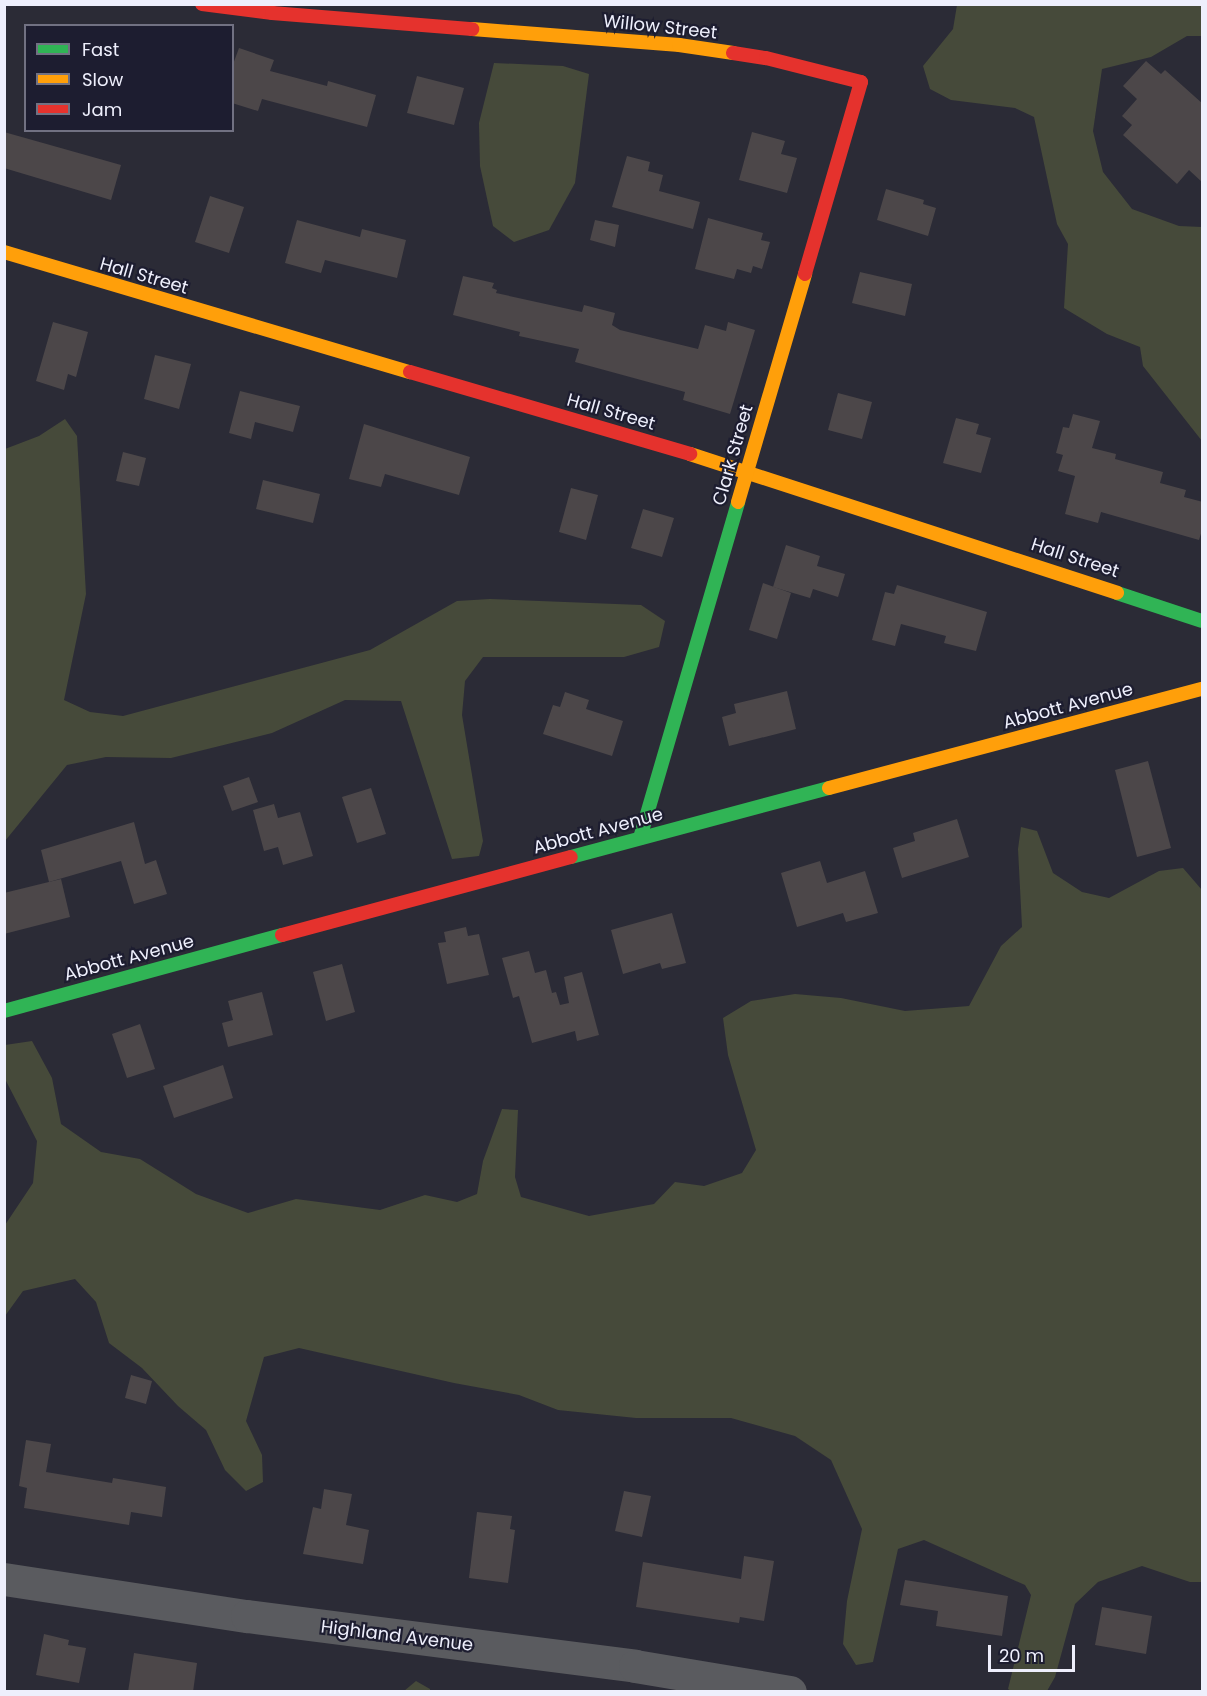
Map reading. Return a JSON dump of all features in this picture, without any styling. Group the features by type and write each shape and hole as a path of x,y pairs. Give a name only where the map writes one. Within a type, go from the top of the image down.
{"street":[{"name":"Willow Street","path":"202,4 272,13 679,45 766,58 861,82"},
{"name":"Clark Street","path":"640,838 861,82"},
{"name":"Hall Street","path":"4,252 747,471 1203,621"},
{"name":"Abbott Avenue","path":"4,1011 640,838 1203,689"},
{"name":"Highland Avenue","path":"4,1579 247,1616 635,1666 790,1692"}],"green space":[{"path":"957,5 1202,5 1202,36 1187,36 1151,57 1102,69 1093,131 1103,172 1132,209 1179,226 1202,227 1202,441 1143,366 1140,347 1107,334 1064,308 1068,244 1057,224 1034,117 1015,108 951,100 930,89 923,66 953,29"},
{"path":"494,63 563,66 589,74 575,183 549,230 514,242 493,226 480,166 479,123"},
{"path":"65,419 77,436 86,594 64,700 90,712 123,716 370,650 457,601 490,599 641,605 665,621 659,647 624,657 483,657 465,681 462,715 483,841 479,856 452,859 401,701 345,700 272,733 171,758 106,757 67,765 5,841 5,449 39,436"},
{"path":"1021,827 1037,831 1053,873 1082,892 1109,898 1159,871 1183,868 1202,890 1202,1582 1190,1582 1142,1566 1098,1582 1075,1604 1055,1677 1047,1691 1011,1691 1008,1689 1031,1595 1025,1585 924,1540 898,1549 873,1662 856,1665 843,1644 847,1601 862,1529 831,1460 795,1436 731,1418 636,1418 558,1410 519,1395 454,1383 299,1348 264,1357 246,1421 262,1455 263,1482 246,1491 225,1470 206,1430 178,1406 142,1368 109,1343 96,1302 75,1279 23,1291 5,1316 5,1225 33,1183 37,1141 5,1079 5,1045 32,1041 52,1078 61,1124 101,1152 140,1159 196,1194 248,1213 296,1199 380,1210 425,1195 457,1202 477,1194 483,1161 502,1109 518,1110 515,1177 521,1197 589,1216 654,1204 675,1182 704,1186 742,1173 756,1150 728,1055 723,1018 751,1001 795,994 841,998 905,1011 969,1006 1001,946 1022,927 1018,849"},
{"path":"416,1681 430,1689 430,1691 404,1691"}],"building":[{"path":"239,48 274,60 270,71 327,86 328,81 376,95 367,127 262,99 258,111 234,104 234,62"},
{"path":"1146,61 1161,74 1165,70 1203,104 1203,183 1189,170 1177,184 1123,135 1132,125 1122,116 1137,99 1123,86"},
{"path":"417,76 464,88 454,125 407,113"},
{"path":"4,132 121,165 111,200 4,168"},
{"path":"752,132 785,141 781,154 797,158 787,193 739,180"},
{"path":"627,156 650,162 648,171 663,175 659,191 700,202 693,229 612,207"},
{"path":"886,189 924,200 923,204 936,208 928,236 877,220"},
{"path":"210,196 244,207 229,253 195,242"},
{"path":"708,218 763,233 761,240 770,242 762,269 753,266 751,273 737,269 734,279 695,269"},
{"path":"297,220 360,237 362,229 406,240 397,278 325,260 321,273 285,263"},
{"path":"595,220 619,225 615,247 590,240"},
{"path":"860,272 912,284 905,316 852,303"},
{"path":"463,276 494,283 492,288 497,290 496,293 582,312 584,305 615,313 612,325 620,330 698,349 705,325 726,331 728,322 755,330 730,414 683,400 685,392 575,362 579,349 519,336 520,332 453,315"},
{"path":"53,322 88,332 76,377 68,374 64,390 36,381"},
{"path":"155,355 191,364 179,409 144,399"},
{"path":"240,391 300,406 293,432 255,422 251,439 229,433"},
{"path":"838,393 872,402 862,439 828,430"},
{"path":"1073,414 1100,421 1092,448 1116,454 1115,459 1163,472 1160,483 1186,490 1184,497 1203,502 1203,527 1199,540 1101,512 1098,523 1065,514 1075,476 1058,471 1063,455 1056,453 1063,427 1069,428"},
{"path":"956,418 979,424 976,434 991,438 981,473 943,463"},
{"path":"364,424 470,457 459,495 385,474 381,487 349,479"},
{"path":"123,452 146,458 139,486 116,481"},
{"path":"263,480 320,494 313,523 256,509"},
{"path":"571,488 598,495 586,540 559,532"},
{"path":"643,509 674,518 662,557 631,548"},
{"path":"786,545 820,556 817,566 845,574 838,597 813,589 810,598 773,587"},
{"path":"763,583 791,593 777,639 749,630"},
{"path":"897,585 987,612 976,651 944,643 946,636 901,624 895,646 872,640 885,592 894,594"},
{"path":"787,691 796,729 729,746 722,717 736,713 734,704"},
{"path":"565,692 589,700 586,709 623,721 612,756 543,734 553,705 560,707"},
{"path":"1148,761 1171,848 1137,857 1115,770"},
{"path":"249,777 258,802 232,811 223,786"},
{"path":"371,788 386,834 357,843 342,797"},
{"path":"274,804 278,818 300,812 313,856 283,865 278,847 264,851 253,810"},
{"path":"957,819 969,857 902,878 893,848 915,841 913,833"},
{"path":"134,822 145,864 156,860 167,894 134,904 121,861 49,882 41,850"},
{"path":"820,861 827,883 865,871 878,913 846,922 843,913 797,927 781,873"},
{"path":"61,879 70,917 4,934 4,893"},
{"path":"672,913 686,963 662,969 660,963 623,974 611,930"},
{"path":"466,927 468,936 479,934 489,975 447,984 438,943 446,942 444,932"},
{"path":"529,951 535,973 546,970 552,993 556,992 560,1005 569,1003 564,977 582,972 599,1035 577,1041 575,1031 532,1043 519,996 513,998 502,958"},
{"path":"342,964 355,1012 326,1021 313,972"},
{"path":"262,992 273,1035 228,1047 222,1023 233,1020 228,1001"},
{"path":"140,1024 155,1069 127,1078 112,1034"},
{"path":"223,1065 233,1098 174,1118 163,1086"},
{"path":"131,1375 152,1381 146,1404 125,1398"},
{"path":"26,1440 51,1444 46,1472 112,1483 113,1478 166,1487 162,1517 131,1512 129,1525 24,1508 27,1488 19,1486"},
{"path":"324,1489 352,1494 346,1525 369,1530 363,1564 303,1554 313,1507 321,1509"},
{"path":"624,1491 651,1496 642,1537 615,1531"},
{"path":"477,1512 512,1516 510,1529 515,1530 508,1583 469,1578"},
{"path":"744,1556 774,1561 764,1621 740,1617 739,1623 636,1607 643,1562 741,1579"},
{"path":"905,1580 1008,1596 1002,1636 936,1626 938,1611 900,1605"},
{"path":"1102,1607 1152,1616 1146,1654 1095,1645"},
{"path":"44,1634 69,1640 68,1645 86,1648 79,1683 36,1675"},
{"path":"134,1653 197,1663 193,1692 128,1692"}],"traffic: fast":[{"path":"640,838 738,502"},
{"path":"1117,593 1202,621"},
{"path":"571,857 829,788"},
{"path":"4,1011 282,935"}],"traffic: slow":[{"path":"472,29 679,45 733,53"},
{"path":"4,252 410,372"},
{"path":"738,502 805,274"},
{"path":"690,454 1117,593"},
{"path":"829,788 1202,689"}],"traffic: jam":[{"path":"202,4 272,13 472,29"},
{"path":"733,53 766,58 861,82 805,274"},
{"path":"410,372 690,454"},
{"path":"282,935 571,857"}]}
